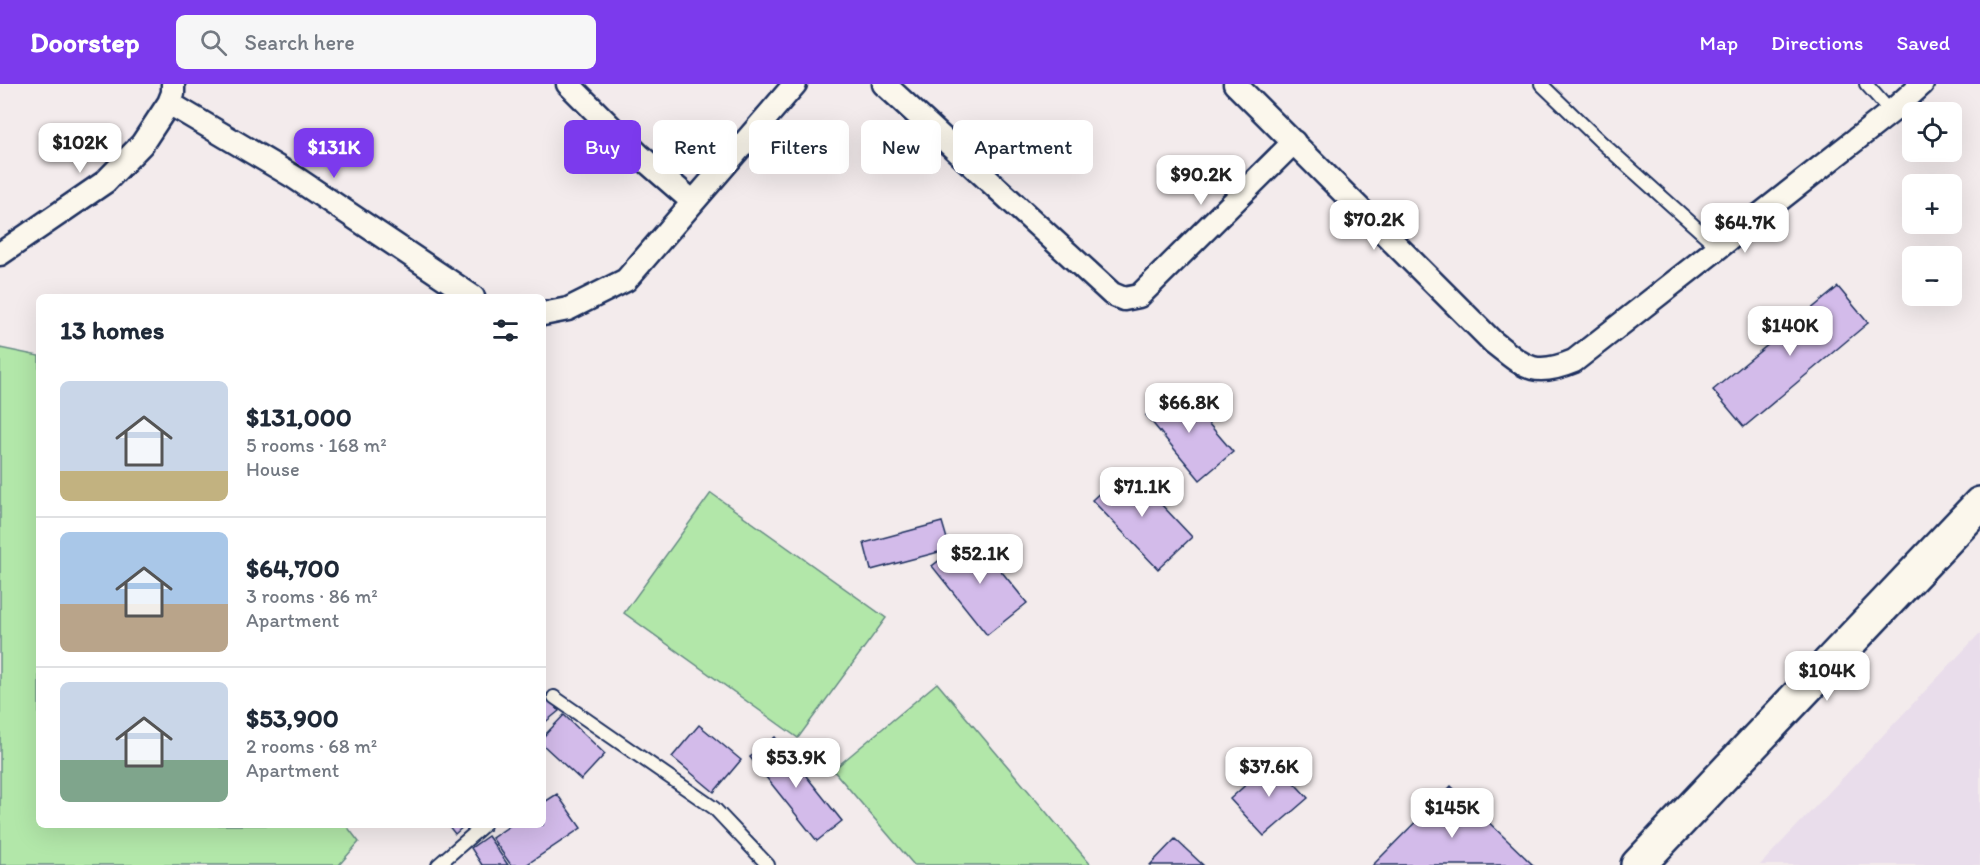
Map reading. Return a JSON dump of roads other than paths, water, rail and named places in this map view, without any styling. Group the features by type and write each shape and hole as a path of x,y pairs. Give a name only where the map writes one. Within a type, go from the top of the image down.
{"main road":[{"path":"1638,865 1980,504"}],"street":[{"path":"568,84 639,155 693,202"},
{"path":"546,313 568,309 626,280 795,84"},
{"path":"884,84 1113,294 1124,299 1139,296 1294,142"},
{"path":"1235,84 1493,342 1522,365 1541,370 1557,368 1574,361 1891,112 1922,84"},
{"path":"0,254 105,182 142,144 174,91 294,177 469,294"}],"lane":[{"path":"1541,84 1601,142 1719,248"},
{"path":"1866,84 1891,112"},
{"path":"554,697 714,808 768,865"},
{"path":"438,865 481,828"}]}
